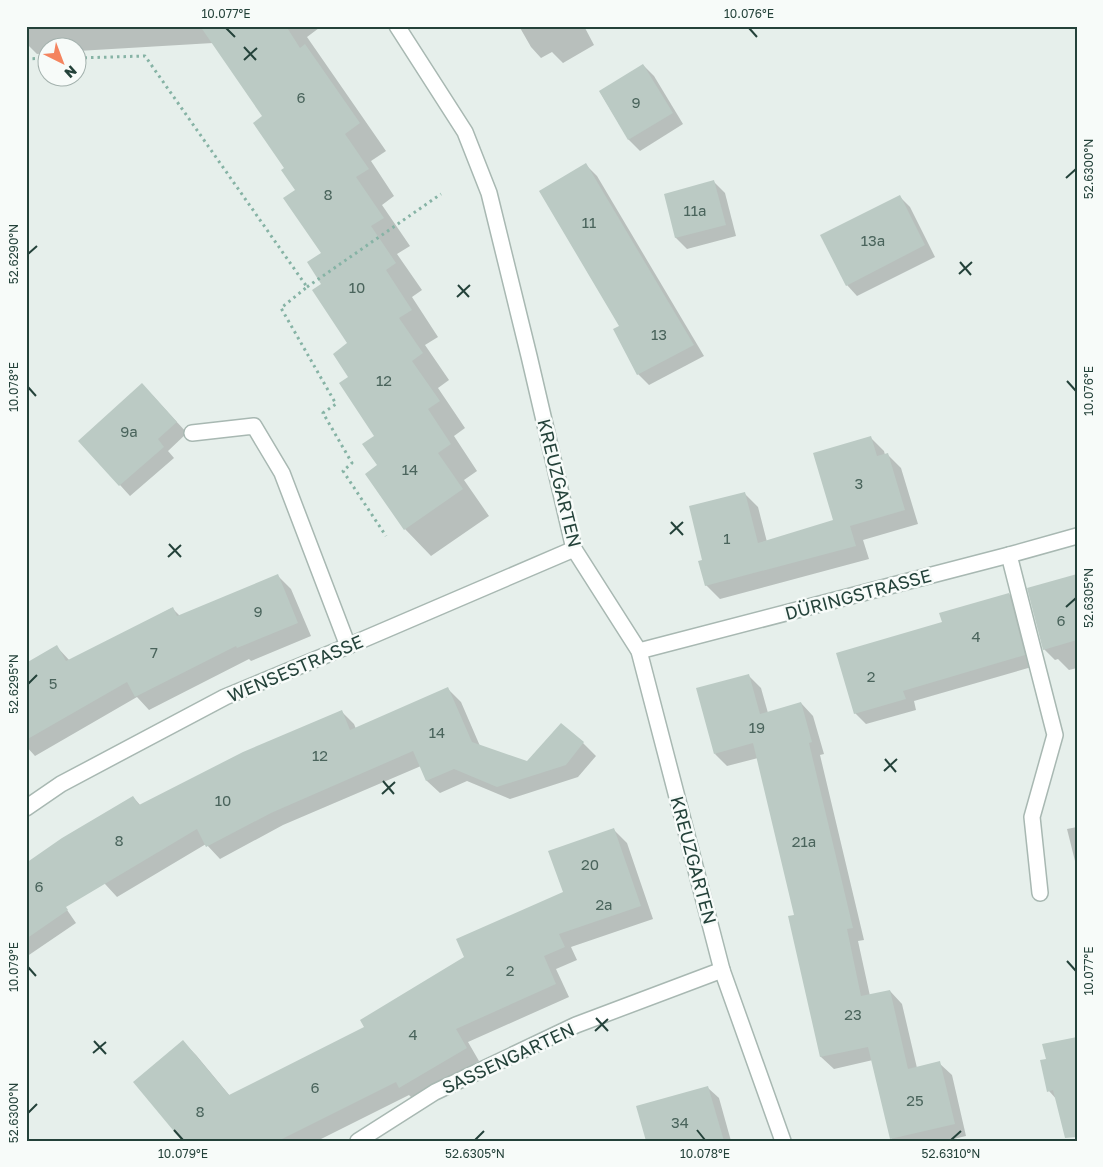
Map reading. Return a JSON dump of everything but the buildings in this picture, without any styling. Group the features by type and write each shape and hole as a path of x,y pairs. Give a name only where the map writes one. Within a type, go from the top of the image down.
{"street":[{"name":"KREUZGARTEN","path":"397,26 465,132 489,193 574,549 639,651 722,970 783,1141"},
{"path":"192,433 254,426 282,473 348,646"},
{"name":"DÜRINGSTRASSE","path":"639,651 1077,536"},
{"name":"WENSESTRASSE","path":"26,808 61,784 226,697 574,549"},
{"path":"1009,555 1055,735 1032,817 1040,893"},
{"name":"SASSENGARTEN","path":"358,1141 435,1092 576,1025 722,970"}],"path":[{"path":"88,58 145,56 307,288"},
{"path":"386,536 342,471 352,463 323,413 336,404 281,308 441,194"}]}
